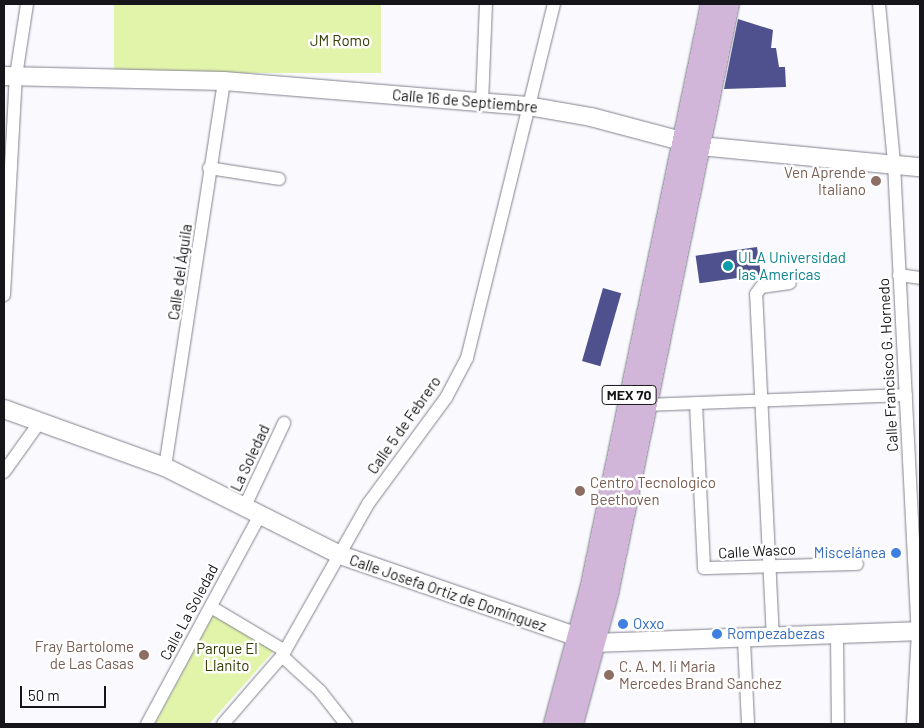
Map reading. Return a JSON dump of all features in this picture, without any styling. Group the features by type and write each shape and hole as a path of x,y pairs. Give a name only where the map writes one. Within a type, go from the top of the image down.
{"main road":[{"name":"MEX 70","path":"554,724 587,641 646,405 692,144 711,4"},
{"name":"MEX 70","path":"573,724 587,641 692,144 729,4"},
{"name":"Calle 16 de Septiembre","path":"10,76 224,81 528,106 591,116 692,144 920,167"},
{"name":"Calle Josefa Ortiz de Domínguez","path":"4,409 165,467 340,555 587,641 744,641 919,631"}],"street":[{"path":"4,295 10,76 28,4"},
{"path":"482,102 486,4"},
{"name":"Calle 5 de Febrero","path":"223,724 283,653 368,504 446,398 467,358 554,4"},
{"name":"Calle Francisco G. Hornedo","path":"879,4 894,164 919,631 915,721"},
{"name":"Calle del Águila","path":"165,467 224,81"},
{"path":"210,168 279,178"},
{"path":"899,275 920,278"},
{"path":"773,639 757,289 790,283"},
{"path":"646,405 906,395"},
{"name":"Calle Wasco","path":"696,404 702,565 707,570 770,565 857,564"},
{"path":"4,472 39,422"},
{"name":"La Soledad","path":"245,506 284,423"},
{"name":"Calle La Soledad","path":"147,724 260,515"},
{"path":"211,607 283,653 320,691 346,724"},
{"path":"837,636 838,724"},
{"path":"744,641 748,724"}],"green space":[{"name":"JM Romo","path":"114,4 381,4 381,73 114,73"},
{"name":"Parque El Llanito","path":"216,610 279,645 209,724 155,724"}],"building":[{"path":"738,19 773,30 771,48 776,48 779,67 785,67 786,87 724,89"},
{"name":"ULA Universidad las Americas","path":"757,247 761,275 700,283 696,256"},
{"path":"603,288 621,293 600,366 582,361"}],"place":[{"name":"Ven Aprende Italiano","path":"876,181"},
{"name":"ULA Universidad las Americas","path":"728,266"},
{"name":"Centro Tecnologico Beethoven","path":"580,491"},
{"name":"Miscelánea","path":"896,553"},
{"name":"Oxxo","path":"623,624"},
{"name":"Rompezabezas","path":"717,634"},
{"name":"Fray Bartolome de Las Casas","path":"144,655"},
{"name":"C. A. M. Ii Maria Mercedes Brand Sanchez","path":"609,675"}]}
